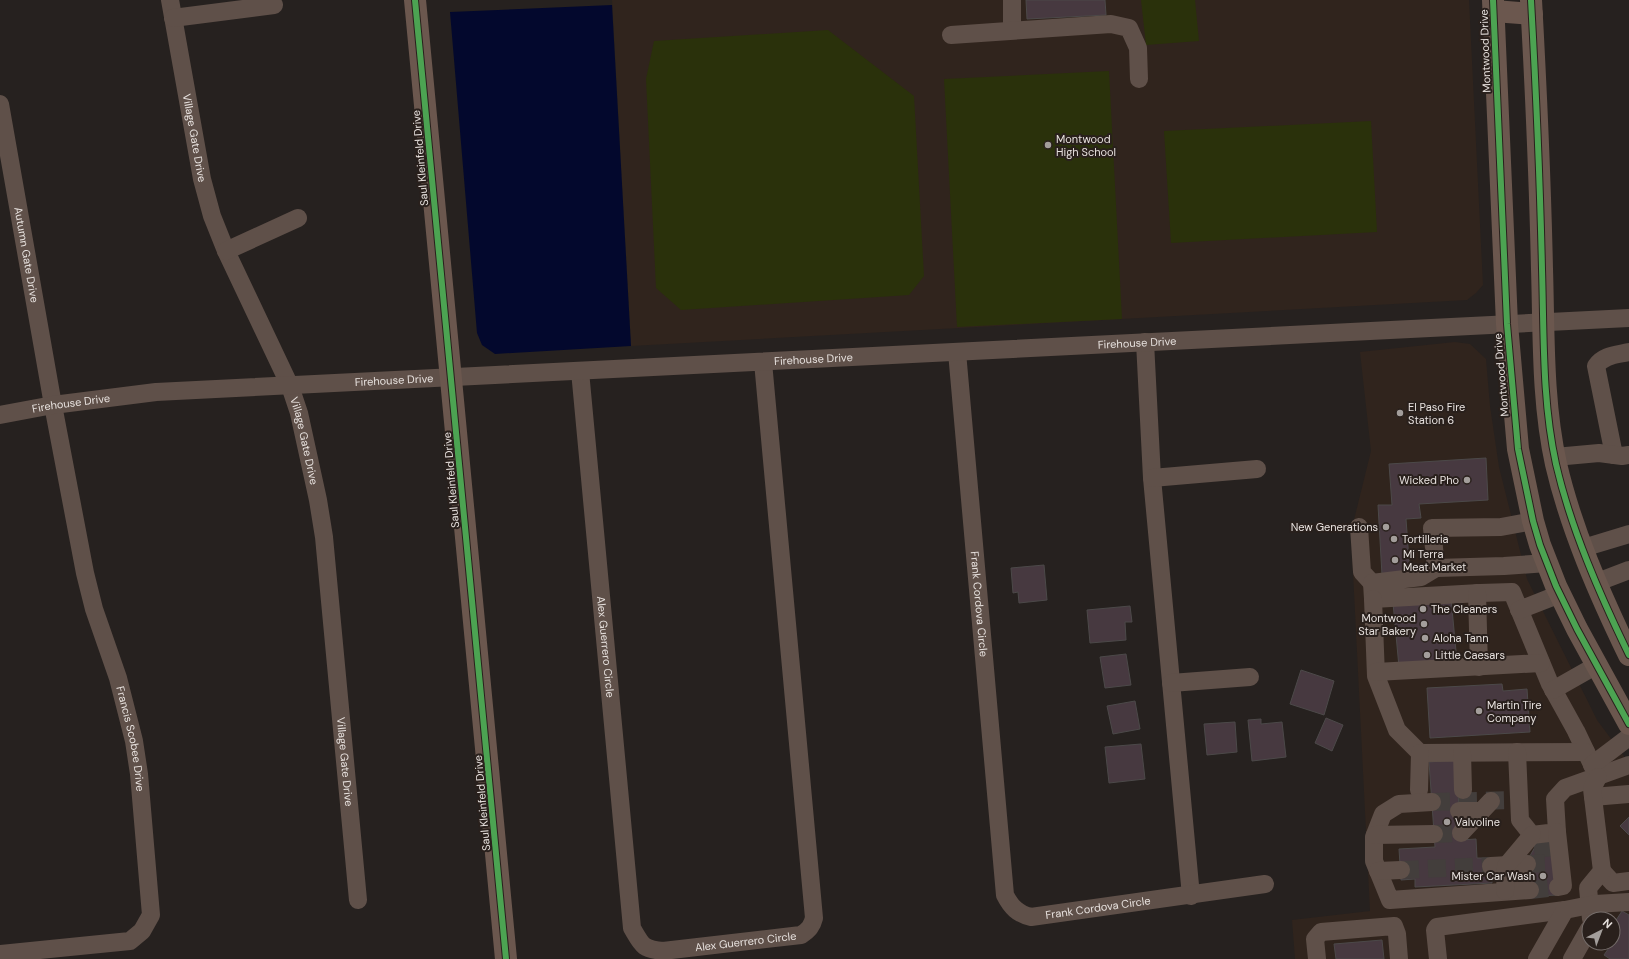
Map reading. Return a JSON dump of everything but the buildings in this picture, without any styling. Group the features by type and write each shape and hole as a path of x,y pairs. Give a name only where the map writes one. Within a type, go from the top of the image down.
{"main road":[{"name":"Saul Kleinfeld Drive","path":"415,0 506,959"},
{"path":"1493,6 1531,7 1540,196 1546,388 1555,457 1568,506 1596,583 1629,655"},
{"name":"Montwood Drive","path":"1493,6 1507,324 1518,449 1533,521 1547,563 1577,629 1629,724"}],"street":[{"name":"Village Gate Drive","path":"170,0 202,179 212,216 226,251 290,386 299,413 318,500 324,537 358,900"},
{"path":"1012,0 1012,30"},
{"path":"173,18 274,5"},
{"path":"951,35 1111,24 1129,28 1138,48 1139,79"},
{"name":"Autumn Gate Drive","path":"0,104 53,405"},
{"path":"226,251 298,218"},
{"name":"Firehouse Drive","path":"0,415 53,405 156,392 1629,318"},
{"path":"1145,342 1152,478 1191,896"},
{"name":"Frank Cordova Circle","path":"957,352 1005,895 1010,905 1017,912 1031,917 1191,896 1265,884"},
{"path":"1555,457 1599,453 1621,455 1596,366 1600,360 1606,357 1629,352"},
{"name":"Alex Guerrero Circle","path":"580,371 632,928 639,941 648,949 663,951 801,935 808,931 812,926 814,918 763,362"},
{"name":"Francis Scobee Drive","path":"0,954 130,941 142,931 151,915 139,774 134,741 118,678 94,609 85,573 53,405"},
{"path":"1152,478 1257,469"},
{"path":"1436,568 1432,528 1501,527 1533,521"},
{"path":"1358,527 1362,572 1373,591 1376,672 1397,730 1420,753 1517,752 1597,767 1629,765"},
{"path":"1583,548 1629,534"},
{"path":"1373,591 1420,577 1436,568 1547,563"},
{"path":"1596,583 1629,570"},
{"path":"1373,591 1476,593 1512,592 1553,690 1597,767 1629,793"},
{"path":"1476,593 1480,667"},
{"path":"1519,610 1560,594"},
{"path":"1376,672 1541,664"},
{"path":"1553,690 1597,665"},
{"path":"1171,683 1250,677"},
{"path":"1558,887 1563,886 1557,851 1555,799 1565,788 1597,767 1629,737"},
{"path":"1517,752 1520,820 1528,849"},
{"path":"1419,790 1420,753"},
{"path":"1462,753 1463,790"},
{"path":"1597,767 1592,789 1592,797 1602,871 1613,883 1629,881"},
{"path":"1592,797 1629,793"},
{"path":"1432,807 1399,804 1383,814 1375,835 1374,861 1390,900 1530,890"},
{"path":"1459,811 1486,806 1461,833"},
{"path":"1375,835 1434,834"},
{"path":"1505,892 1499,866 1528,849 1557,851"},
{"path":"1378,870 1401,870"},
{"path":"1590,911 1588,888 1602,871"},
{"path":"1594,911 1629,902"},
{"path":"1438,959 1434,935 1437,927 1565,910 1581,911"},
{"path":"1565,910 1541,952 1565,959"},
{"path":"1317,959 1315,939 1321,932 1394,926 1397,934 1400,959"},
{"path":"1572,959 1581,943"}],"shaded area":[{"name":"Montwood High School","path":"612,0 1469,0 1483,285 1467,300 631,346"},
{"path":"1455,342 1470,344 1486,359 1490,406 1499,467 1527,579 1597,720 1629,763 1629,959 1295,959 1292,920 1370,911 1351,532 1371,451 1360,352"}],"green space":[{"path":"1141,0 1195,0 1199,41 1146,45"},
{"path":"828,30 914,96 924,276 909,295 681,310 656,288 646,79 654,41"},
{"path":"1109,71 1122,319 957,327 944,79"},
{"path":"1371,121 1377,232 1171,243 1164,131"}],"water":[{"path":"612,5 631,346 495,354 482,345 477,333 450,12"}],"tunnel":[{"path":"1432,802 1519,800"},
{"path":"1434,834 1461,833"},
{"path":"1534,849 1554,847"},
{"path":"1527,864 1556,863"},
{"path":"1401,870 1491,866"},
{"path":"1530,890 1558,887"}],"cycle path":[{"path":"415,0 506,959"},
{"path":"1493,0 1507,324 1518,449 1533,521 1540,545 1556,586 1577,629 1629,724"},
{"path":"1531,0 1539,168 1544,367 1551,440 1562,488 1578,537 1607,609 1629,655"}],"place":[{"name":"Montwood High School","path":"1048,145"},
{"name":"El Paso Fire Station 6","path":"1400,413"},
{"name":"Wicked Pho","path":"1467,480"},
{"name":"New Generations","path":"1386,527"},
{"name":"Tortilleria","path":"1394,539"},
{"name":"Mi Terra Meat Market","path":"1395,560"},
{"name":"The Cleaners","path":"1423,609"},
{"name":"Montwood Star Bakery","path":"1424,624"},
{"name":"Aloha Tann","path":"1425,638"},
{"name":"Little Caesars","path":"1427,655"},
{"name":"Martin Tire Company","path":"1479,711"},
{"name":"Valvoline","path":"1447,822"},
{"name":"Mister Car Wash","path":"1543,876"}]}
